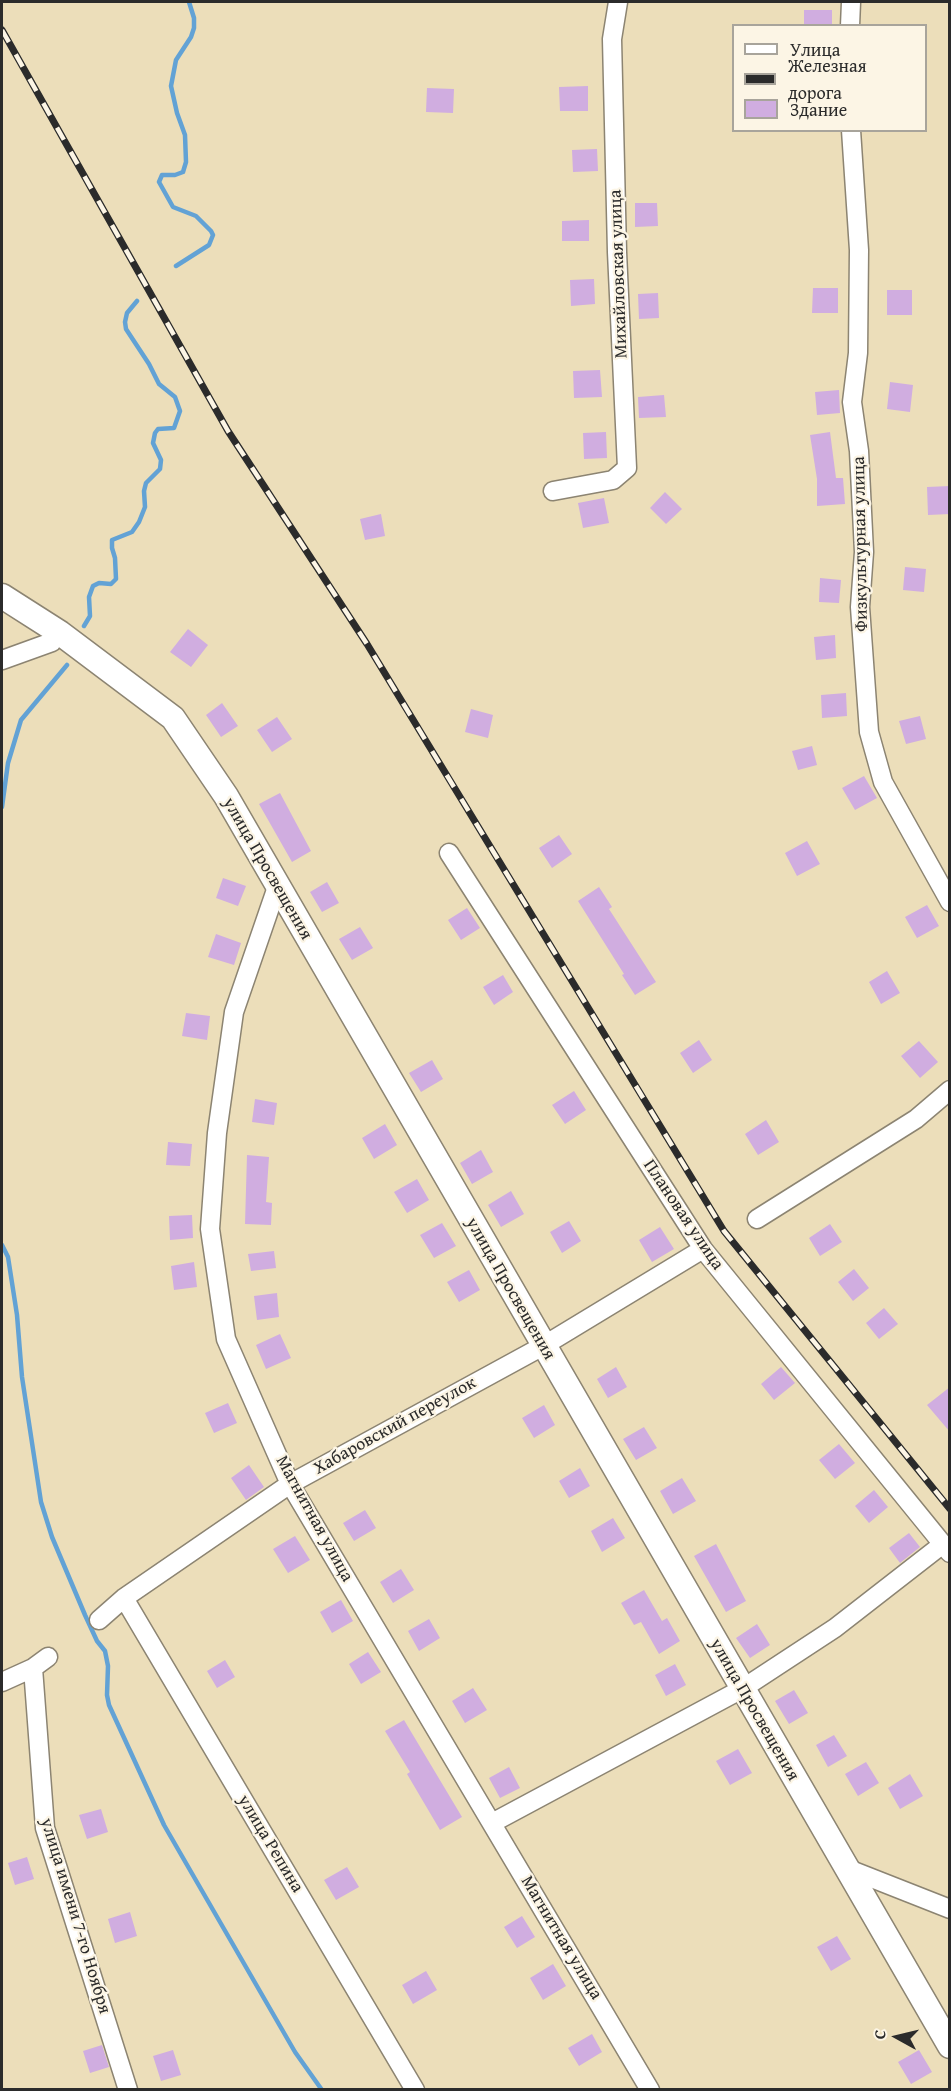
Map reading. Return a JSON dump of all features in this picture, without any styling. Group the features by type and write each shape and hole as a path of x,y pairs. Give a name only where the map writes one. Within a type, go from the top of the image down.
{"street":[{"name":"Михайловская улица","path":"553,491 613,480 627,468 617,252 612,49 618,2"},
{"path":"850,24 851,2"},
{"name":"Физкультурная улица","path":"851,132 859,250 858,353 852,402 859,451 864,552 860,608 869,732 883,783 950,902"},
{"name":"улица Просвещения","path":"2,596 60,633 172,718 226,796 950,2046"},
{"path":"2,660 52,642"},
{"name":"Плановая улица","path":"449,853 703,1249 946,1549"},
{"name":"Магнитная улица","path":"277,887 234,1012 217,1133 210,1229 226,1339 290,1484 650,2090"},
{"path":"757,1219 916,1119 950,1090"},
{"name":"Хабаровский переулок","path":"99,1620 124,1598 290,1484 543,1346 703,1249"},
{"path":"492,1823 742,1689 835,1628 946,1549"},
{"name":"улица Репина","path":"124,1598 415,2090"},
{"path":"2,1682 33,1668 48,1657"},
{"name":"улица имени 7-го Ноября","path":"33,1668 45,1828 128,2090"},
{"path":"846,1868 950,1909"}],"building":[{"path":"804,10 832,10 832,24 804,24"},
{"path":"588,86 588,111 560,111 559,87"},
{"path":"427,88 454,89 453,113 426,112"},
{"path":"597,149 598,171 573,172 572,150"},
{"path":"635,203 657,203 658,226 635,227"},
{"path":"589,220 589,241 562,241 562,221"},
{"path":"594,279 595,304 571,306 570,280"},
{"path":"813,288 838,288 838,313 812,313"},
{"path":"887,290 912,290 912,315 887,315"},
{"path":"658,293 659,318 639,319 638,294"},
{"path":"600,370 602,397 574,398 573,371"},
{"path":"890,382 913,385 910,412 887,409"},
{"path":"839,390 840,413 817,415 815,392"},
{"path":"664,395 666,417 639,418 638,397"},
{"path":"606,432 607,458 584,459 583,433"},
{"path":"830,432 836,478 843,478 845,504 817,506 817,479 810,435"},
{"path":"950,486 950,514 928,515 927,487"},
{"path":"665,492 682,509 666,524 650,508"},
{"path":"604,498 609,523 583,528 578,503"},
{"path":"381,514 385,536 365,540 360,519"},
{"path":"905,567 926,569 924,592 903,590"},
{"path":"820,578 841,580 839,603 819,602"},
{"path":"188,629 208,645 191,667 170,652"},
{"path":"835,635 836,658 816,660 814,637"},
{"path":"846,693 847,716 822,718 821,695"},
{"path":"222,703 238,726 221,737 206,715"},
{"path":"471,709 493,715 488,738 465,732"},
{"path":"920,716 926,739 906,744 899,721"},
{"path":"277,717 292,739 272,752 257,730"},
{"path":"812,746 817,765 798,770 792,751"},
{"path":"864,776 877,798 855,810 842,788"},
{"path":"280,793 311,851 292,862 259,804"},
{"path":"559,835 572,854 552,868 539,848"},
{"path":"807,841 820,864 797,876 785,853"},
{"path":"223,878 246,886 238,906 216,898"},
{"path":"327,882 339,903 322,912 310,892"},
{"path":"599,887 612,907 609,909 656,982 635,995 578,901"},
{"path":"927,905 939,926 917,938 905,917"},
{"path":"467,908 480,928 461,940 448,920"},
{"path":"360,927 373,948 352,960 339,939"},
{"path":"216,934 241,943 234,965 208,957"},
{"path":"887,971 900,993 881,1004 869,982"},
{"path":"503,975 513,992 494,1005 483,987"},
{"path":"186,1013 210,1016 207,1040 182,1036"},
{"path":"699,1040 712,1060 693,1073 680,1053"},
{"path":"919,1041 938,1062 920,1078 901,1056"},
{"path":"432,1060 443,1079 421,1092 409,1073"},
{"path":"574,1091 586,1110 565,1124 552,1105"},
{"path":"255,1099 277,1103 274,1125 252,1122"},
{"path":"766,1120 779,1142 758,1155 745,1134"},
{"path":"385,1124 397,1145 374,1159 362,1138"},
{"path":"168,1142 192,1144 190,1166 166,1165"},
{"path":"481,1150 493,1172 472,1184 460,1163"},
{"path":"247,1155 269,1157 266,1202 272,1203 271,1225 245,1224"},
{"path":"417,1179 429,1200 407,1213 394,1192"},
{"path":"511,1191 524,1214 501,1227 488,1205"},
{"path":"192,1215 193,1238 170,1240 169,1216"},
{"path":"569,1221 581,1241 562,1253 550,1232"},
{"path":"442,1223 456,1246 434,1258 420,1235"},
{"path":"830,1224 842,1242 820,1256 809,1238"},
{"path":"660,1227 674,1249 652,1262 639,1240"},
{"path":"274,1251 276,1268 251,1271 248,1254"},
{"path":"194,1262 197,1287 174,1290 171,1266"},
{"path":"854,1269 869,1288 853,1301 838,1282"},
{"path":"469,1270 480,1290 459,1302 447,1282"},
{"path":"277,1293 279,1317 257,1320 254,1296"},
{"path":"884,1308 898,1324 879,1339 866,1323"},
{"path":"280,1334 291,1358 266,1369 256,1345"},
{"path":"616,1367 627,1387 608,1398 597,1379"},
{"path":"781,1367 795,1383 774,1400 761,1384"},
{"path":"950,1387 950,1432 927,1405"},
{"path":"228,1403 237,1423 214,1433 205,1413"},
{"path":"544,1405 555,1425 534,1438 522,1418"},
{"path":"644,1427 657,1448 636,1460 623,1439"},
{"path":"839,1444 855,1463 835,1479 819,1460"},
{"path":"249,1465 264,1487 246,1500 231,1478"},
{"path":"580,1468 590,1486 569,1498 559,1481"},
{"path":"682,1478 696,1501 673,1514 660,1491"},
{"path":"874,1490 888,1507 869,1523 855,1506"},
{"path":"365,1510 376,1528 354,1541 343,1523"},
{"path":"613,1518 625,1538 602,1552 591,1531"},
{"path":"909,1533 920,1547 900,1563 889,1548"},
{"path":"295,1536 310,1560 288,1573 273,1549"},
{"path":"716,1544 746,1601 726,1612 694,1556"},
{"path":"401,1569 414,1590 393,1603 380,1582"},
{"path":"644,1590 662,1621 667,1618 680,1641 659,1654 641,1622 634,1625 621,1603"},
{"path":"341,1600 353,1621 332,1633 320,1612"},
{"path":"429,1619 440,1638 419,1651 408,1631"},
{"path":"757,1624 770,1645 750,1658 736,1638"},
{"path":"368,1652 381,1672 361,1684 349,1664"},
{"path":"225,1660 235,1677 217,1688 207,1671"},
{"path":"675,1664 686,1685 666,1696 655,1675"},
{"path":"473,1688 487,1710 465,1723 452,1701"},
{"path":"794,1690 808,1713 789,1724 775,1701"},
{"path":"404,1720 462,1817 440,1830 407,1774 410,1772 385,1731"},
{"path":"834,1735 847,1756 828,1767 816,1745"},
{"path":"738,1749 752,1773 730,1785 716,1761"},
{"path":"866,1762 879,1783 858,1796 845,1774"},
{"path":"509,1767 520,1788 500,1798 489,1778"},
{"path":"910,1774 923,1796 900,1809 888,1788"},
{"path":"101,1809 108,1832 87,1839 79,1815"},
{"path":"27,1857 34,1879 15,1885 8,1863"},
{"path":"347,1867 359,1887 336,1900 324,1880"},
{"path":"130,1912 137,1936 115,1943 108,1919"},
{"path":"522,1916 535,1937 517,1948 504,1927"},
{"path":"837,1936 851,1959 831,1971 817,1947"},
{"path":"553,1964 566,1986 543,2000 530,1978"},
{"path":"426,1971 437,1990 413,2004 402,1985"},
{"path":"592,2034 602,2052 579,2066 568,2048"},
{"path":"102,2045 109,2067 90,2073 83,2051"},
{"path":"173,2050 181,2075 161,2081 153,2056"},
{"path":"919,2050 932,2072 911,2084 898,2062"}],"waterway":[{"path":"176,266 209,245 213,235 196,216 173,207 159,182 162,175 175,175 183,172 186,162 185,135 171,86 176,60 194,28 194,18 189,2"},
{"path":"84,626 90,616 89,597 93,586 99,583 111,584 116,579 112,540 132,532 139,522 145,507 146,483 160,469 161,460 153,443 155,433 158,429 174,428 180,411 175,397 159,384 126,329 127,313 137,301"},
{"path":"2,807 8,763 21,720 67,665"},
{"path":"2,1245 8,1257 17,1315 22,1377 41,1502 52,1537 85,1615 97,1641 105,1651 108,1666 109,1705 164,1825 295,2052 322,2090"}],"railway":[{"path":"2,30 228,431 367,644 724,1231 950,1509"}]}
